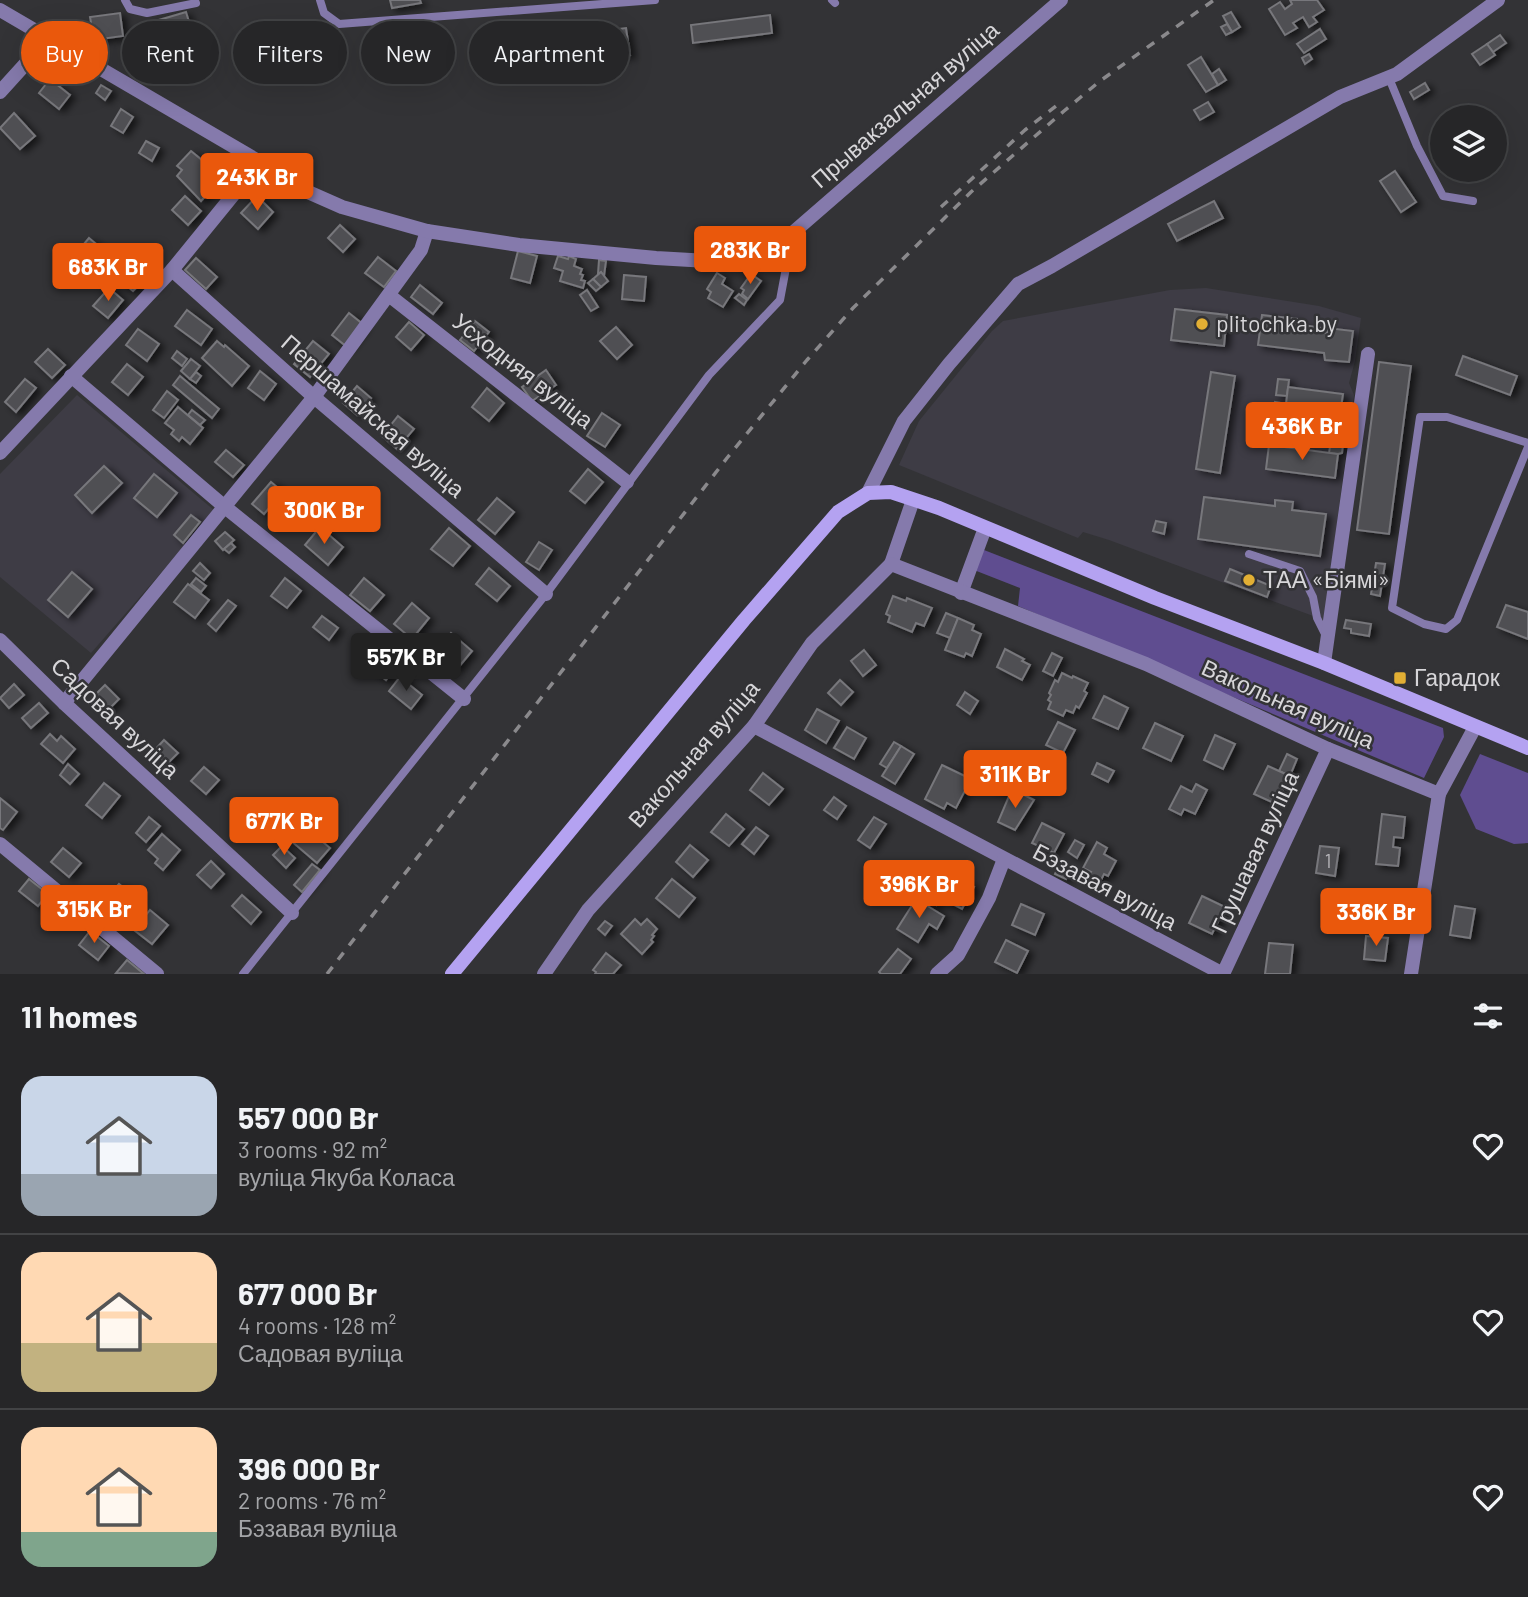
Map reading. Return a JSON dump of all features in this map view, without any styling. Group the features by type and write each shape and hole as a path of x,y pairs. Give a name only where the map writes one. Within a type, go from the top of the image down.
{"main road":[{"path":"452,974 744,620 838,512 868,493 891,492 913,500 1324,663 1528,748"}],"street":[{"name":"Прывакзальная вуліца","path":"108,73 308,192 342,207 427,231 519,245 708,261 756,253 781,243 1061,0"},
{"path":"868,493 904,421 948,364 1018,284 1340,97 1389,78 1498,0"},
{"name":"Прывакзальная вуліца","path":"0,10 21,22"},
{"path":"0,92 21,68"},
{"path":"0,453 172,270 260,162"},
{"path":"64,704 314,397 390,296 421,250 427,231"},
{"name":"Першамайская вуліца","path":"172,270 314,397 546,594"},
{"name":"Усходняя вуліца","path":"390,296 627,482"},
{"path":"1324,663 1368,354"},
{"path":"71,376 225,507 464,699"},
{"path":"891,564 913,500"},
{"path":"961,593 985,528"},
{"name":"Вакольная вуліца","path":"544,974 588,910 754,726 812,643 891,564 1146,664 1328,749 1439,794"},
{"name":"Садовая вуліца","path":"0,640 64,704 292,913"},
{"name":"Бэзавая вуліца","path":"754,726 1223,974"},
{"path":"1411,974 1439,794 1475,727"},
{"name":"Грушавая вуліца","path":"1223,974 1328,749"},
{"path":"0,844 157,974"},
{"name":"Бэзавая вуліца","path":"937,974 958,955 989,898 1004,859"}],"lane":[{"path":"125,0 130,9 147,13 195,3"},
{"path":"320,0 324,13 339,24 548,4 655,0"},
{"path":"1389,78 1417,146 1443,196 1473,201"},
{"path":"243,974 546,594 709,375 780,300 786,268 781,243"},
{"path":"1420,417 1447,417 1528,445 1457,620 1446,629 1424,624 1392,607 1420,417"},
{"path":"1249,554 1300,571 1313,597 1317,618 1327,639"}],"shaded area":[{"path":"1206,288 1319,306 1361,318 1349,383 1354,395 1324,620 1109,540 1083,532 1078,538 899,465 919,421 1003,321 1170,290"},
{"path":"77,395 215,511 91,653 0,577 0,474"},
{"path":"984,550 1443,728 1444,737 1424,778 1018,606 1020,588 974,570"},
{"path":"1480,754 1528,773 1528,843 1514,844 1476,829 1460,795"}],"building":[{"path":"390,0 420,0 421,3 392,8"},
{"path":"1290,0 1317,0 1324,10 1313,17 1317,22 1309,27 1303,17 1293,23 1297,28 1285,35 1269,9 1280,2 1285,9 1292,4"},
{"path":"186,12 189,21 155,21"},
{"path":"1231,12 1240,27 1232,32 1223,16"},
{"path":"120,13 122,36 108,38 108,21 91,21 90,17"},
{"path":"770,15 772,33 693,43 691,25"},
{"path":"1227,24 1232,32 1226,35 1221,27"},
{"path":"1320,29 1326,39 1304,53 1297,44"},
{"path":"1500,35 1506,43 1493,52 1487,44"},
{"path":"1487,44 1495,55 1480,65 1472,54"},
{"path":"1309,54 1312,59 1305,64 1302,58"},
{"path":"1201,57 1218,85 1206,92 1188,65"},
{"path":"1219,69 1226,80 1218,85 1212,74"},
{"path":"1425,83 1429,90 1414,99 1410,92"},
{"path":"46,84 56,84 70,95 59,109 39,93"},
{"path":"101,85 111,91 105,100 96,93"},
{"path":"1208,102 1214,112 1200,120 1194,110"},
{"path":"121,109 133,117 123,133 111,126"},
{"path":"14,113 35,136 20,149 0,128"},
{"path":"146,141 159,148 152,161 139,153"},
{"path":"191,151 202,160 206,155 223,171 201,201 177,176 182,170 177,166"},
{"path":"1395,171 1416,202 1401,212 1380,181"},
{"path":"185,196 201,211 188,225 172,210"},
{"path":"257,196 273,212 258,229 241,213"},
{"path":"1214,201 1223,218 1177,241 1168,224"},
{"path":"340,225 355,239 343,252 328,238"},
{"path":"89,238 108,254 97,266 79,250"},
{"path":"137,246 151,259 134,279 119,266"},
{"path":"518,251 537,256 530,283 511,278"},
{"path":"558,256 576,259 574,266 582,269 581,280 585,281 583,288 560,281 563,271 554,268"},
{"path":"378,257 396,271 384,287 365,273"},
{"path":"196,258 217,277 206,289 185,270"},
{"path":"599,260 606,261 604,276 601,272 598,274"},
{"path":"601,272 608,281 601,287 593,279"},
{"path":"717,273 725,278 722,284 733,291 723,307 708,298 711,292 707,289"},
{"path":"751,274 761,281 748,299 742,294 744,290 741,288"},
{"path":"624,275 646,277 644,301 622,299"},
{"path":"130,278 139,285 133,291 124,284"},
{"path":"593,279 601,287 596,291 588,283"},
{"path":"420,285 442,303 433,314 411,297"},
{"path":"109,288 123,300 108,318 93,306"},
{"path":"587,290 598,307 591,311 580,295"},
{"path":"739,294 747,300 744,305 735,298"},
{"path":"1175,309 1227,315 1224,346 1171,340"},
{"path":"187,310 212,329 201,345 175,326"},
{"path":"349,313 364,325 347,347 332,335"},
{"path":"1262,315 1297,319 1297,324 1322,328 1321,332 1327,333 1328,328 1353,331 1349,362 1325,360 1324,353 1258,345"},
{"path":"475,321 489,332 474,351 460,340"},
{"path":"409,322 424,335 411,350 396,337"},
{"path":"616,327 632,345 617,359 600,341"},
{"path":"138,329 159,344 147,361 126,345"},
{"path":"217,341 249,366 232,386 202,358"},
{"path":"313,341 329,354 310,377 294,364"},
{"path":"48,349 65,365 52,378 35,362"},
{"path":"177,351 187,359 182,366 172,358"},
{"path":"1463,356 1517,376 1510,395 1456,375"},
{"path":"191,359 200,366 190,379 181,371"},
{"path":"1379,362 1411,366 1389,534 1357,530"},
{"path":"127,364 143,377 128,395 112,382"},
{"path":"546,370 556,385 532,401 522,387"},
{"path":"260,371 276,384 264,400 248,388"},
{"path":"196,372 201,376 196,383 190,379"},
{"path":"1211,372 1235,376 1220,473 1196,469"},
{"path":"180,376 219,409 212,418 173,385"},
{"path":"25,379 36,388 16,412 5,402"},
{"path":"1278,379 1289,380 1287,396 1276,395"},
{"path":"357,386 371,398 357,415 343,403"},
{"path":"1288,387 1343,394 1339,421 1285,413"},
{"path":"487,388 504,403 489,421 472,407"},
{"path":"167,391 178,400 164,418 153,410"},
{"path":"1275,402 1286,404 1284,421 1272,420"},
{"path":"178,407 203,428 190,444 182,437 179,441 171,434 174,430 165,423"},
{"path":"192,410 205,420 200,425 188,415"},
{"path":"602,413 620,425 605,447 587,436"},
{"path":"398,416 414,429 397,449 382,436"},
{"path":"1324,427 1345,427 1342,453 1329,453 1331,441 1322,440"},
{"path":"1269,445 1338,454 1335,478 1266,469"},
{"path":"226,450 244,465 233,477 215,462"},
{"path":"104,466 122,483 92,513 75,495"},
{"path":"588,469 603,482 585,503 570,491"},
{"path":"154,474 177,493 157,517 134,498"},
{"path":"271,482 283,492 264,514 252,504"},
{"path":"1204,497 1275,506 1275,500 1293,502 1292,510 1326,514 1320,556 1198,539"},
{"path":"497,498 514,512 495,534 478,520"},
{"path":"191,515 200,522 183,543 174,535"},
{"path":"1156,521 1166,523 1164,534 1153,531"},
{"path":"320,527 343,547 328,565 305,545"},
{"path":"449,528 470,546 453,566 431,549"},
{"path":"225,532 234,540 223,550 215,541"},
{"path":"539,542 552,550 539,570 526,562"},
{"path":"231,543 235,547 229,553 224,549"},
{"path":"200,563 210,573 204,580 193,571"},
{"path":"1376,563 1385,564 1380,596 1371,594"},
{"path":"489,568 510,586 497,601 476,584"},
{"path":"1230,569 1271,586 1267,597 1225,581"},
{"path":"72,572 92,589 68,617 48,600"},
{"path":"196,578 206,586 201,592 191,584"},
{"path":"285,578 301,591 287,608 271,596"},
{"path":"364,578 384,595 370,611 350,595"},
{"path":"188,584 209,600 195,618 174,602"},
{"path":"893,596 906,601 907,598 932,608 924,626 916,623 912,632 888,622 890,616 886,614"},
{"path":"228,600 236,606 216,631 208,624"},
{"path":"412,603 429,618 412,639 394,624"},
{"path":"1506,605 1528,612 1528,639 1497,627"},
{"path":"946,613 958,618 950,638 937,633"},
{"path":"322,616 338,628 329,640 313,627"},
{"path":"958,618 974,625 972,630 981,634 972,656 966,653 964,657 945,650"},
{"path":"1346,620 1371,624 1369,636 1351,633 1351,629 1344,628"},
{"path":"451,633 472,651 457,669 436,652"},
{"path":"1005,649 1030,665 1022,680 997,667"},
{"path":"864,650 876,665 863,676 851,661"},
{"path":"1052,653 1062,658 1053,676 1043,671"},
{"path":"377,655 394,669 386,680 368,666"},
{"path":"1062,673 1088,683 1084,691 1087,693 1079,708 1076,706 1073,713 1066,710 1063,716 1048,709 1051,702 1048,700 1051,695 1049,693"},
{"path":"400,677 422,695 411,709 389,691"},
{"path":"840,680 853,692 841,705 828,693"},
{"path":"14,684 24,695 9,708 0,698"},
{"path":"105,685 119,699 104,714 90,700"},
{"path":"965,692 978,701 970,714 957,705"},
{"path":"1104,696 1128,708 1118,729 1093,718"},
{"path":"39,703 48,713 31,728 22,718"},
{"path":"817,709 839,721 826,743 805,730"},
{"path":"1058,722 1075,730 1063,753 1046,745"},
{"path":"1155,723 1183,736 1171,761 1143,748"},
{"path":"847,727 866,738 854,759 834,748"},
{"path":"50,734 57,741 61,736 75,749 63,763 41,744"},
{"path":"1215,735 1235,744 1223,769 1204,760"},
{"path":"164,740 178,753 167,764 153,752"},
{"path":"894,742 901,746 887,768 880,764"},
{"path":"901,746 914,754 895,784 882,776"},
{"path":"1287,754 1297,759 1290,776 1279,771"},
{"path":"1097,763 1114,771 1108,782 1092,774"},
{"path":"68,764 79,774 70,784 60,775"},
{"path":"942,765 971,779 956,808 947,803 944,809 925,799"},
{"path":"1268,766 1290,776 1276,804 1254,794"},
{"path":"204,767 219,780 206,794 191,781"},
{"path":"996,768 1011,775 1002,792 988,786"},
{"path":"763,773 783,789 769,805 750,790"},
{"path":"104,783 120,796 102,818 86,805"},
{"path":"1196,784 1207,790 1195,814 1184,809 1181,815 1169,809 1181,786 1192,792"},
{"path":"1012,789 1034,800 1015,830 998,822"},
{"path":"834,797 846,806 837,819 824,810"},
{"path":"0,798 17,812 3,830 0,828"},
{"path":"247,806 264,821 252,834 235,819"},
{"path":"726,814 744,829 729,846 711,832"},
{"path":"1382,814 1405,817 1403,838 1394,837 1393,847 1400,848 1398,866 1376,864"},
{"path":"149,817 160,826 146,842 136,833"},
{"path":"874,817 886,824 870,848 858,840"},
{"path":"296,819 330,848 317,863 283,834"},
{"path":"1042,823 1064,834 1054,853 1032,843"},
{"path":"756,827 768,836 754,854 742,844"},
{"path":"162,834 180,850 163,870 155,863 158,859 148,850"},
{"path":"1075,840 1084,845 1077,858 1068,852"},
{"path":"1097,842 1107,848 1104,854 1116,861 1108,876 1104,874 1097,888 1085,881 1091,872 1083,868"},
{"path":"690,845 708,860 693,877 676,862"},
{"path":"282,846 295,858 286,868 273,855"},
{"path":"1320,846 1339,848 1335,876 1316,873"},
{"path":"63,848 81,863 69,877 51,862"},
{"path":"211,861 224,874 211,888 197,875"},
{"path":"312,864 320,870 302,892 294,885"},
{"path":"1058,867 1070,873 1066,879 1055,874"},
{"path":"958,878 974,887 962,909 945,900"},
{"path":"29,879 48,894 38,906 19,891"},
{"path":"672,879 695,898 679,917 656,898"},
{"path":"119,884 136,898 123,914 106,899"},
{"path":"929,884 944,892 936,905 922,897"},
{"path":"1355,894 1391,894 1391,914 1379,915 1380,925 1355,925"},
{"path":"242,895 261,912 251,924 232,906"},
{"path":"1202,896 1225,907 1212,934 1189,923"},
{"path":"916,899 944,916 937,929 929,924 918,942 897,929"},
{"path":"1021,904 1044,914 1035,935 1012,925"},
{"path":"1455,906 1475,909 1470,938 1450,935"},
{"path":"150,910 168,925 152,944 134,930"},
{"path":"635,919 641,925 647,919 657,929 652,935 653,942 642,954 621,934"},
{"path":"605,921 612,926 605,935 598,929"},
{"path":"90,931 109,946 98,960 79,945"},
{"path":"1366,936 1388,938 1385,961 1364,959"},
{"path":"1006,940 1028,951 1017,973 995,962"},
{"path":"1269,943 1293,945 1290,974 1265,974"},
{"path":"898,949 911,959 900,974 881,974 879,972"},
{"path":"606,953 621,965 613,974 595,974 593,970"},
{"path":"127,960 144,974 116,973"}],"railway":[{"path":"327,974 727,458 853,308 971,192 1064,111 1100,81 1214,0"},
{"path":"941,207 1025,130 1056,106"}],"place":[{"name":"plitochka.by","path":"1202,324"},
{"name":"ТАА «Біямі»","path":"1249,580"},
{"name":"Гарадок","path":"1400,678"}]}
